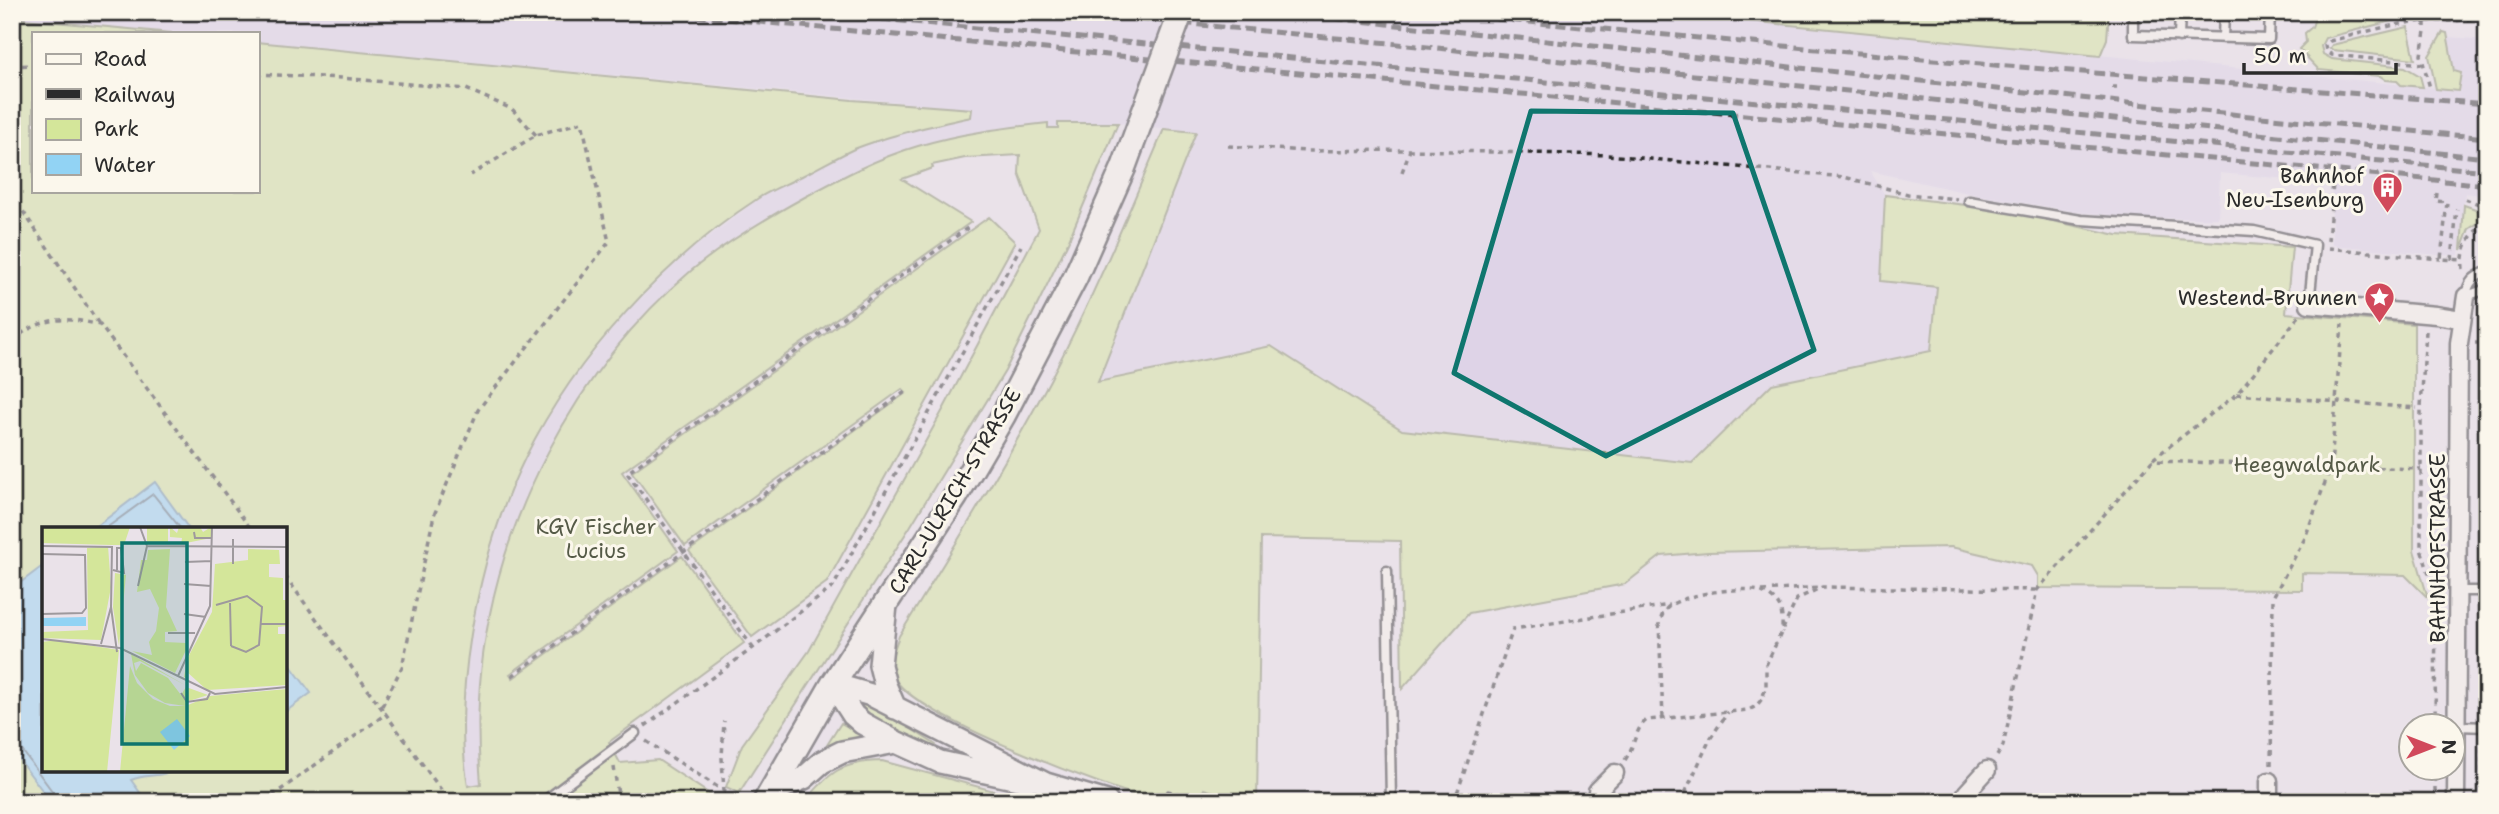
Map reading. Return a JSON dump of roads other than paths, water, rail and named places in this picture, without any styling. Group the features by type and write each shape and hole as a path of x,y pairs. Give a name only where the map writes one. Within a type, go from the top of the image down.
{"main road":[{"name":"CARL-ULRICH-STRASSE","path":"768,797 833,684 956,496 1026,375 1075,278 1124,169 1181,12"}],"street":[{"name":"BAHNHOFSTRASSE","path":"2457,712 2460,324 2466,296"},
{"path":"2309,304 2435,315 2460,324"},
{"path":"886,605 880,665 895,708"},
{"path":"833,684 871,695 1046,784"},
{"path":"833,684 853,715 862,723 940,762 1002,778 1046,784 1107,802"},
{"path":"768,797 804,778 822,762 842,752 896,742"},
{"path":"1966,802 1966,793 1987,770"},
{"path":"1597,802 1597,791 1615,773"},
{"path":"2269,781 2269,802"},
{"name":"BAHNHOFSTRASSE","path":"2456,782 2456,802"}],"lane":[{"path":"2133,12 2133,35 2269,39 2270,12"},
{"path":"2179,37 2180,12"},
{"path":"2223,38 2224,12"},
{"path":"1969,201 2081,220 2254,231 2315,245 2309,304"},
{"path":"2487,272 2475,276 2468,286 2466,296 2487,289"},
{"path":"1387,571 1391,802"},
{"path":"2459,591 2484,591"},
{"path":"543,802 635,733"}],"water":[{"path":"155,482 188,527 96,527"},
{"path":"42,566 42,772 169,772 131,780 143,802 51,802 12,750 12,589"},
{"path":"287,661 311,693 287,711"}],"railway":[{"path":"652,12 2487,185"},
{"path":"807,12 2487,171"},
{"path":"1064,12 1389,43 2487,158"},
{"path":"1275,12 2250,116 2487,138"},
{"path":"1422,12 1944,61 2487,104"}],"place":[{"name":"Bahnhof Neu-Isenburg","path":"2387,215"},
{"name":"Westend-Brunnen","path":"2380,325"}],"park label":[{"name":"Heegwaldpark","path":"2307,465"},
{"name":"KGV Fischer Lucius","path":"596,539"}]}
